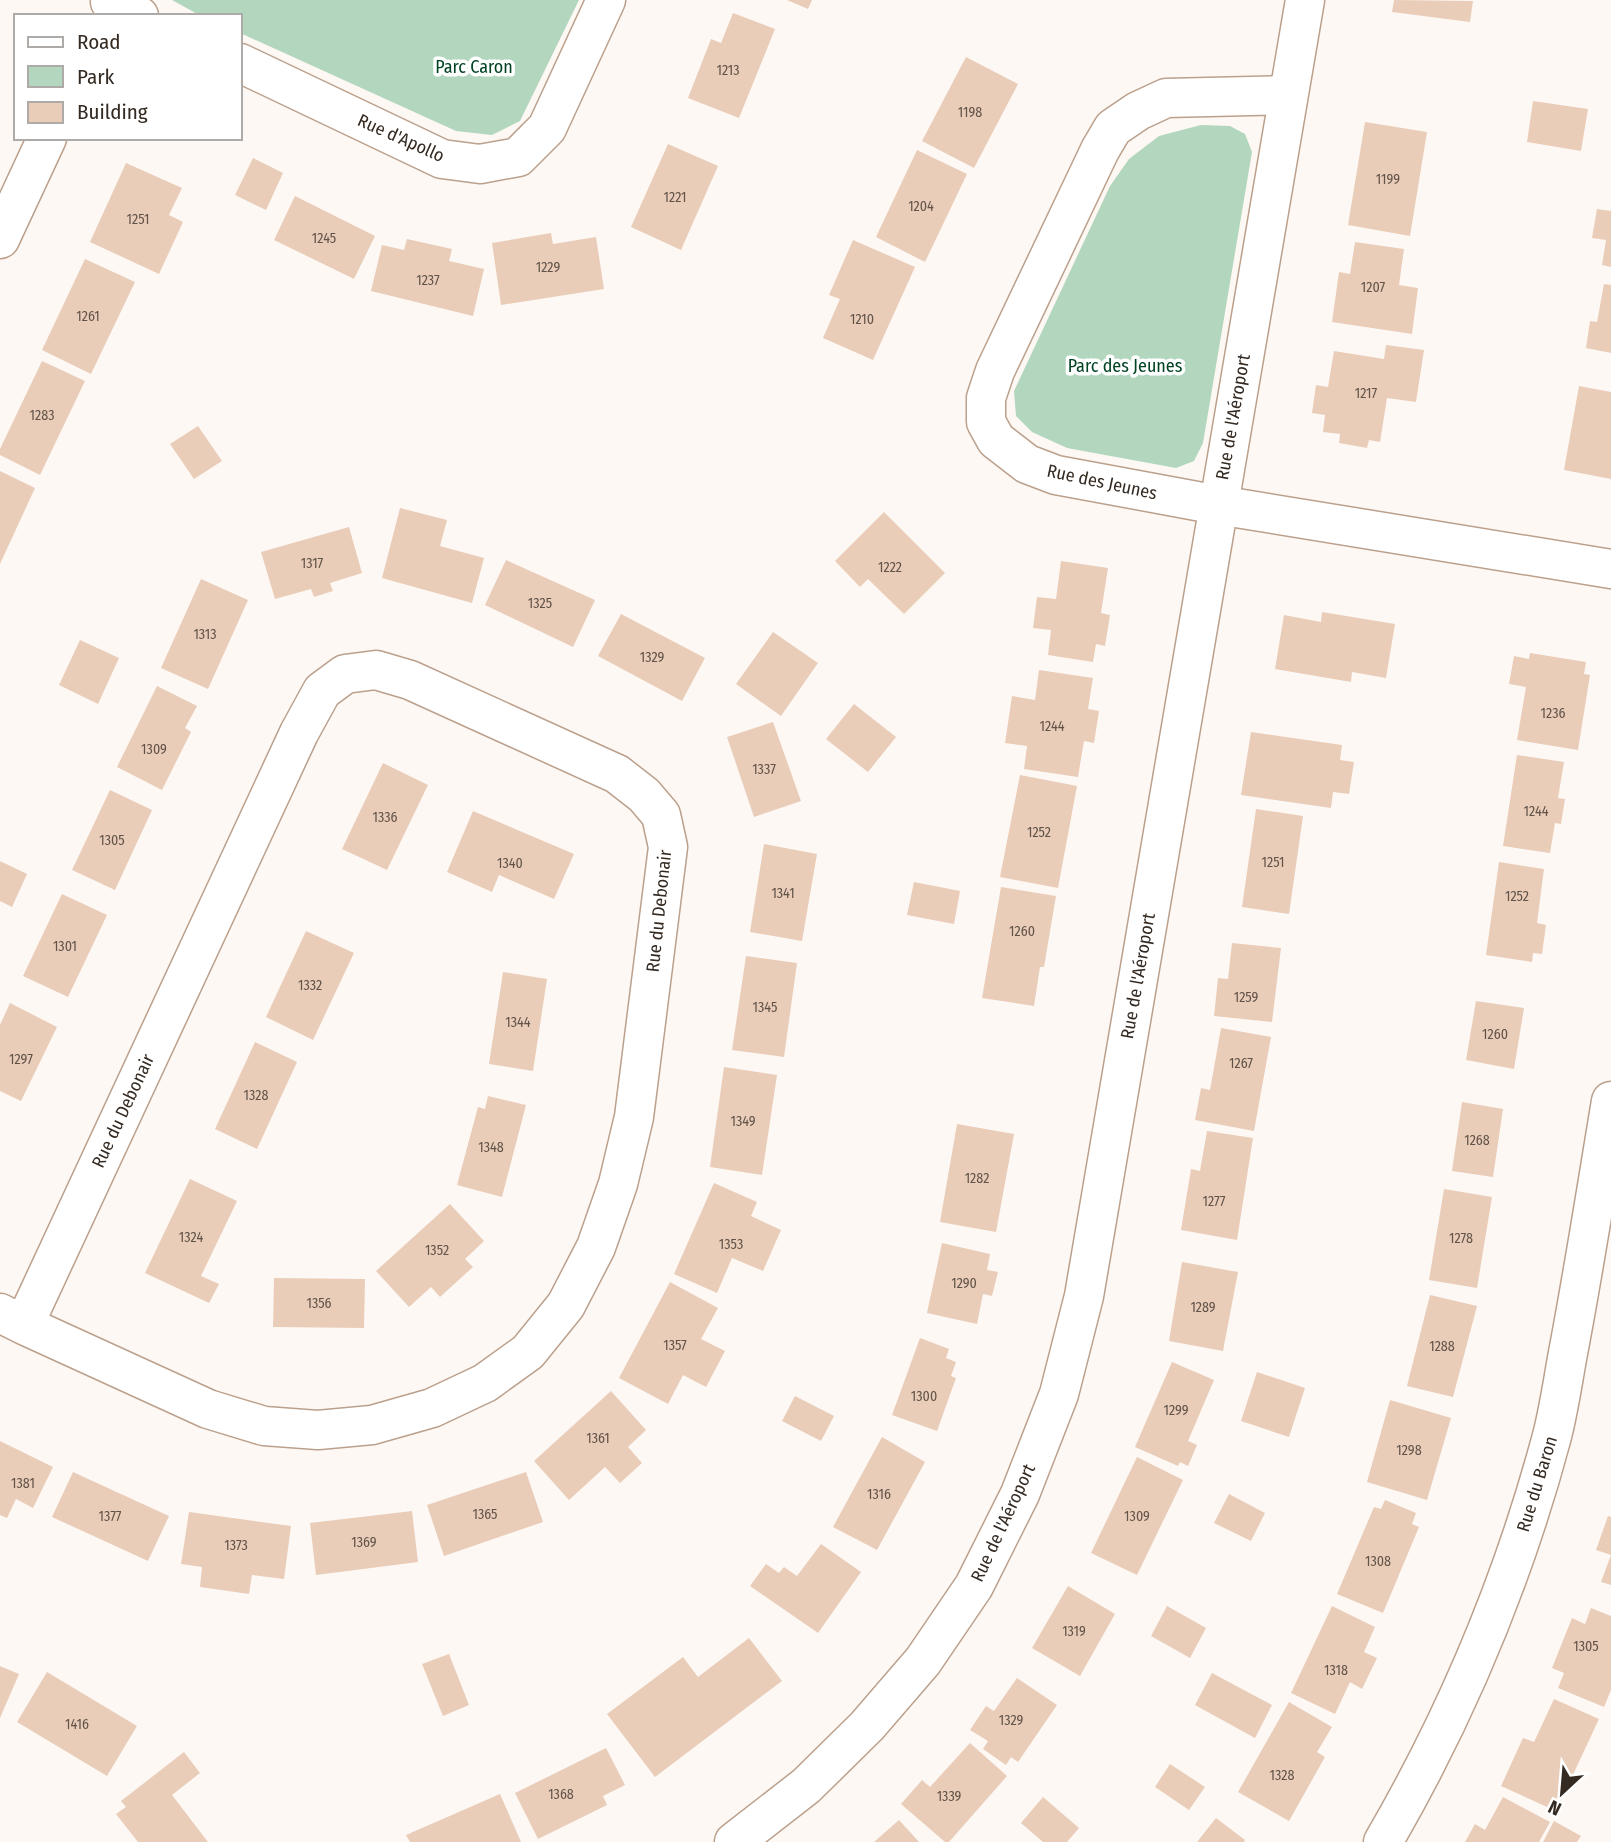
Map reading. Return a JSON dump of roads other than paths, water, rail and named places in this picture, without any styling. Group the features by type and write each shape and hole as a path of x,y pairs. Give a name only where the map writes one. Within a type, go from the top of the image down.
{"street":[{"name":"Rue d'Apollo","path":"242,64 442,159 480,164 518,158 547,128 606,0"},
{"name":"Rue de l'Aéroport","path":"734,1842 806,1786 867,1726 923,1661 974,1586 1020,1494 1059,1394 1086,1282 1304,0"},
{"name":"Rue des Jeunes","path":"1288,95 1166,98 1138,111 1113,128 995,371 986,398 986,422 996,440 1027,464 1056,475 1218,505 1611,569"},
{"path":"0,239 46,140"},
{"name":"Rue du Debonair","path":"376,670 410,680 617,774 644,795 660,815 668,847 634,1117 618,1184 596,1247 566,1305 528,1352 485,1383 432,1408 372,1425 318,1430 264,1426 208,1409 12,1319 322,691 345,674 376,670"},
{"name":"Rue du Baron","path":"1383,1842 1445,1727 1478,1654 1536,1492 1596,1289 1611,1101"}],"park label":[{"name":"Parc Caron","path":"474,67"},
{"name":"Parc des Jeunes","path":"1125,366"}]}
